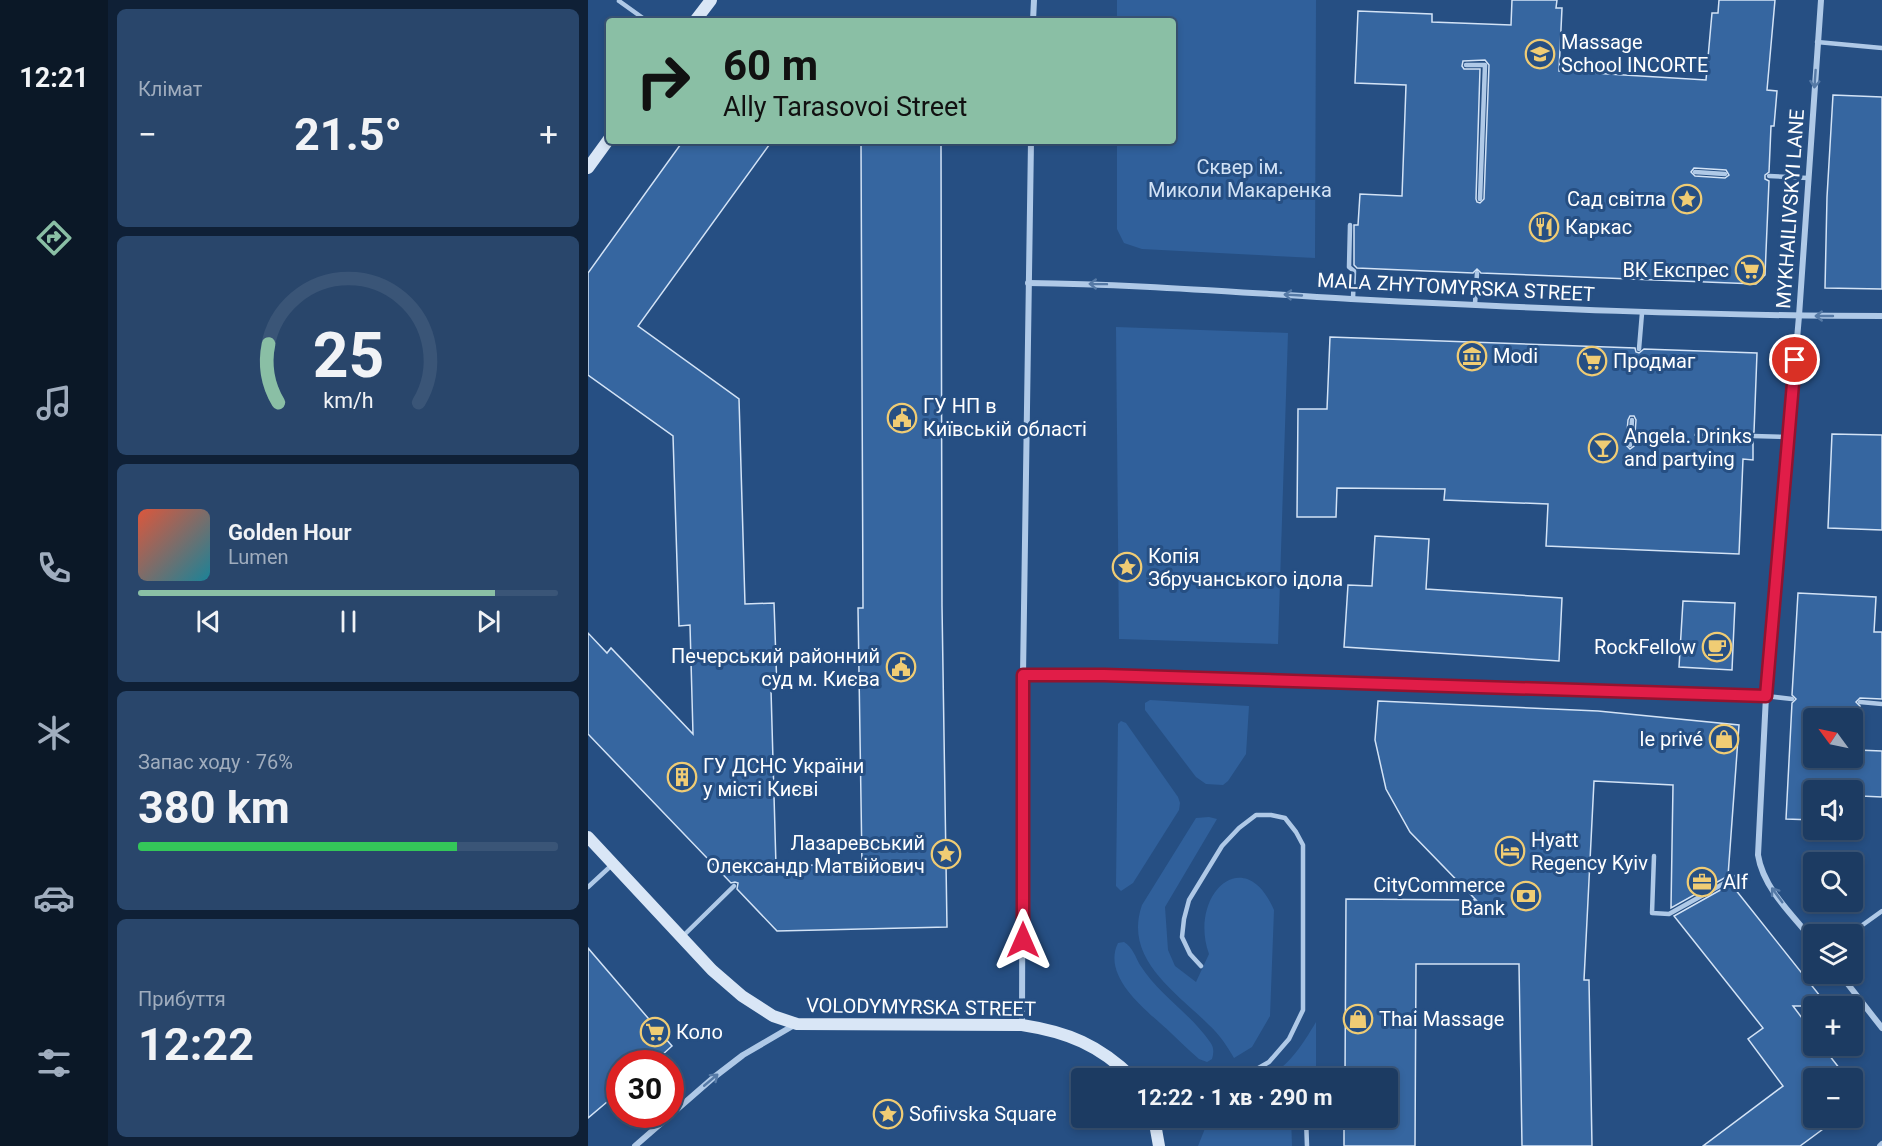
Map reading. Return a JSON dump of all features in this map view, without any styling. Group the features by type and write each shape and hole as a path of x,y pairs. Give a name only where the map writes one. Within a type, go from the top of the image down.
{"main road":[{"path":"697,18 711,0"},
{"path":"588,168 606,143"},
{"name":"VOLODYMYRSKA STREET","path":"588,837 712,970 742,996 773,1016 797,1024 1022,1025 1051,1030 1092,1046 1115,1060 1123,1068"},
{"path":"1156,1128 1159,1146"}],"street":[{"path":"1033,18 1034,0"},
{"name":"MYKHAILIVSKYI LANE","path":"1803,927 1778,897 1760,867 1758,855 1766,696 1799,316 1821,0"},
{"path":"1022,1025 1023,675 1031,144"},
{"name":"MALA ZHYTOMYRSKA STREET","path":"1028,283 1104,284 1642,313 1882,316"},
{"path":"1023,675 1104,675 1766,696"},
{"path":"1848,984 1882,1028"},
{"path":"635,1146 712,1078 743,1055 797,1024"}],"lane":[{"path":"620,1 643,18"},
{"path":"1817,42 1882,48"},
{"path":"1466,65 1485,65 1480,199"},
{"path":"1695,172 1725,174"},
{"path":"1769,176 1808,178"},
{"path":"1350,225 1349,267 1354,271 1353,299"},
{"path":"1476,304 1477,273"},
{"path":"1639,349 1642,313"},
{"path":"1630,445 1632,420"},
{"path":"1699,434 1715,434"},
{"path":"1754,436 1788,437"},
{"path":"1766,696 1792,699"},
{"path":"1860,702 1882,704"},
{"path":"1201,966 1190,954 1182,938 1189,900 1222,846 1239,828 1256,815 1285,818 1303,845 1303,1010 1289,1039 1269,1062 1258,1068"},
{"path":"1654,856 1652,912 1669,914 1739,875"},
{"path":"588,887 613,864"},
{"path":"681,938 734,886"},
{"path":"1863,925 1882,911"},
{"path":"1306,1128 1307,1146"}],"green space":[{"name":"Сквер ім. Миколи Макаренка","path":"1117,0 1316,0 1315,258 1142,249 1124,243 1117,229 1117,144 1176,144 1176,18 1117,18"},
{"path":"1116,327 1288,333 1278,644 1119,639"},
{"path":"1150,700 1249,706 1246,754 1228,781 1223,785 1206,784 1196,777 1145,710 1145,703"},
{"path":"1121,721 1126,723 1180,803 1179,810 1133,883 1121,891 1116,886 1118,724"},
{"path":"1196,818 1217,819 1165,907 1168,950 1175,966 1196,982 1209,954 1205,933 1206,913 1212,896 1222,884 1235,878 1248,880 1262,890 1274,910 1270,1016 1252,1047 1234,1058 1217,1033 1156,973 1146,958 1140,942 1138,924 1142,905"},
{"path":"1124,942 1132,950 1148,976 1210,1042 1213,1050 1212,1059 1207,1062 1199,1059 1130,993 1121,981 1114,956 1118,943"},
{"path":"1316,1022 1316,1068 1280,1068 1295,1054"},
{"path":"1205,1128 1291,1128 1292,1146 1198,1146"}],"building":[{"path":"1512,0 1557,0 1556,8 1562,8 1559,71 1706,80 1712,13 1718,13 1719,0 1775,0 1767,90 1777,91 1774,126 1771,126 1769,172 1765,175 1765,179 1769,181 1765,275 1756,284 1481,273 1477,269 1473,273 1357,268 1354,265 1354,225 1358,225 1360,194 1402,196 1406,85 1355,83 1358,11 1432,14 1432,22 1511,25","holes":["1485,60 1489,65 1484,199 1480,203 1476,199 1480,69 1464,69 1463,61","1694,168 1726,170 1729,175 1725,178 1695,176 1691,172"]},
{"path":"1833,95 1882,97 1882,289 1825,288"},
{"path":"681,144 770,144 638,326 739,399 745,604 774,603 777,689 771,690 776,866 862,864 858,608 863,608 861,144 941,144 942,606 947,927 777,931 737,889 738,883 731,883 588,734 588,633 607,653 611,648 693,734 690,625 679,626 673,436 588,375 588,273"},
{"path":"1330,337 1635,348 1639,353 1644,349 1757,353 1754,432 1749,435 1749,439 1753,441 1753,460 1743,459 1739,554 1546,546 1548,504 1444,500 1445,489 1337,488 1336,517 1297,517 1298,409 1327,409","holes":["1630,416 1634,416 1636,420 1634,446 1630,449 1626,445","1697,430 1716,430 1719,435 1716,438 1698,438 1695,435"]},
{"path":"1832,434 1882,435 1882,530 1828,528"},
{"path":"1375,536 1429,539 1426,589 1562,598 1559,661 1344,647 1348,585 1372,586"},
{"path":"1798,593 1876,597 1874,632 1882,632 1882,699 1860,698 1856,702 1860,708 1803,708 1803,768 1863,768 1863,750 1882,751 1882,797 1863,796 1863,780 1803,780 1803,820 1786,819 1792,703 1796,699 1792,695"},
{"path":"1683,601 1735,603 1732,670 1679,667"},
{"path":"1378,701 1598,711 1739,725 1728,876 1671,908 1673,785 1594,781 1584,980 1589,980 1592,1146 1522,1146 1519,964 1416,964 1415,1146 1344,1146 1344,1128 1398,1128 1398,1068 1345,1068 1346,899 1476,900 1410,832 1386,789 1375,740"},
{"path":"1731,884 1803,975 1803,984 1811,984 1820,996 1803,996 1803,1006 1793,1006 1803,1019 1803,1056 1830,1056 1839,1068 1803,1068 1803,1128 1824,1128 1800,1146 1703,1146 1783,1086 1748,1039 1763,1028 1674,916"},
{"path":"588,948 672,1046 668,1050 606,1050 606,1103 588,1118"}],"place":[{"name":"Massage School INCORTE","path":"1540,54"},
{"name":"Сад світла","path":"1687,199"},
{"name":"Каркас","path":"1544,227"},
{"name":"ВК Експрес","path":"1750,270"},
{"name":"Modi","path":"1472,356"},
{"name":"Продмаг","path":"1592,361"},
{"name":"ГУ НП в Київській області","path":"902,418"},
{"name":"Angela. Drinks and partying","path":"1603,448"},
{"name":"Копія Збручанського ідола","path":"1127,567"},
{"name":"RockFellow","path":"1717,647"},
{"name":"Печерський районний суд м. Києва","path":"901,667"},
{"name":"le privé","path":"1724,739"},
{"name":"ГУ ДСНС України у місті Києві","path":"682,777"},
{"name":"Hyatt Regency Kyiv","path":"1510,851"},
{"name":"Лазаревський Олександр Матвійович","path":"946,854"},
{"name":"Alf","path":"1702,882"},
{"name":"CityCommerce Bank","path":"1526,896"},
{"name":"Thai Massage","path":"1358,1019"},
{"name":"Коло","path":"655,1032"},
{"name":"Sofiivska Square","path":"888,1114"}],"route":[{"path":"1023,940 1023,675 1104,675 1766,696 1795,360"}]}
